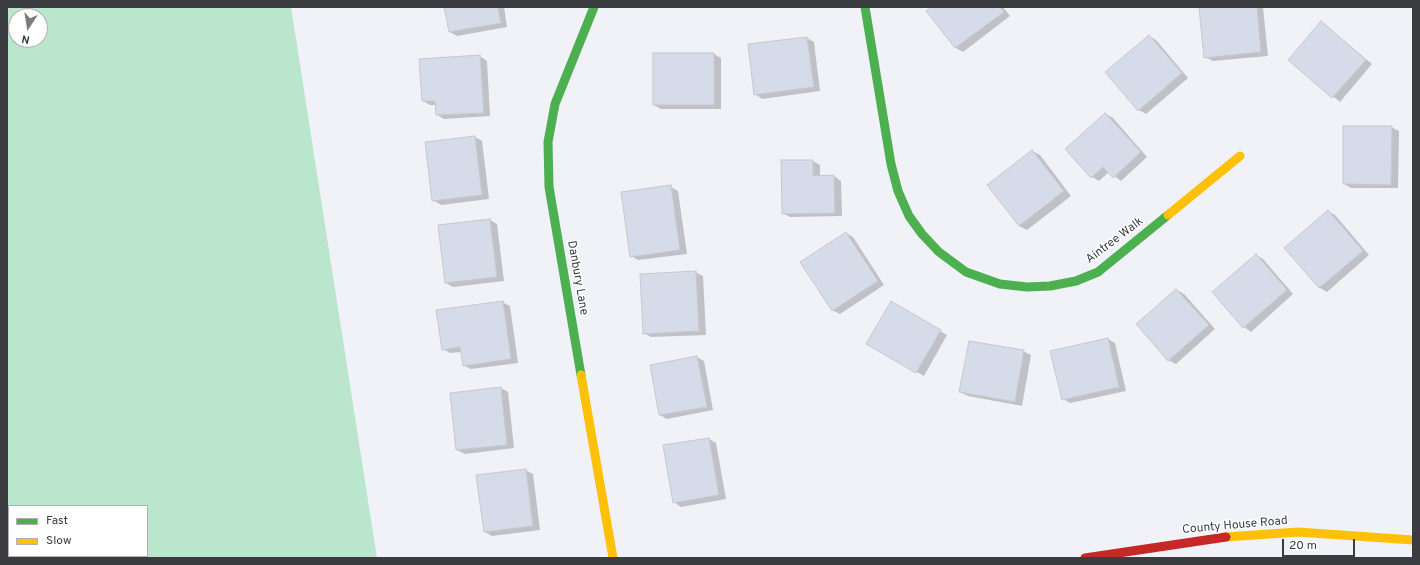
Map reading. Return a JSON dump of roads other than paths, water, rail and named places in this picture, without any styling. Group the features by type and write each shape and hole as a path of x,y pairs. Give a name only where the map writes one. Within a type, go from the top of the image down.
{"street":[{"name":"Danbury Lane","path":"594,7 555,104 548,142 549,187 613,558"},
{"name":"Aintree Walk","path":"865,7 891,164 898,192 922,234 939,252 966,272 982,279 1000,284 1027,287 1050,286 1076,281 1098,272 1240,156"},
{"name":"County House Road","path":"1085,558 1214,538 1254,534 1298,532 1413,540"}]}
